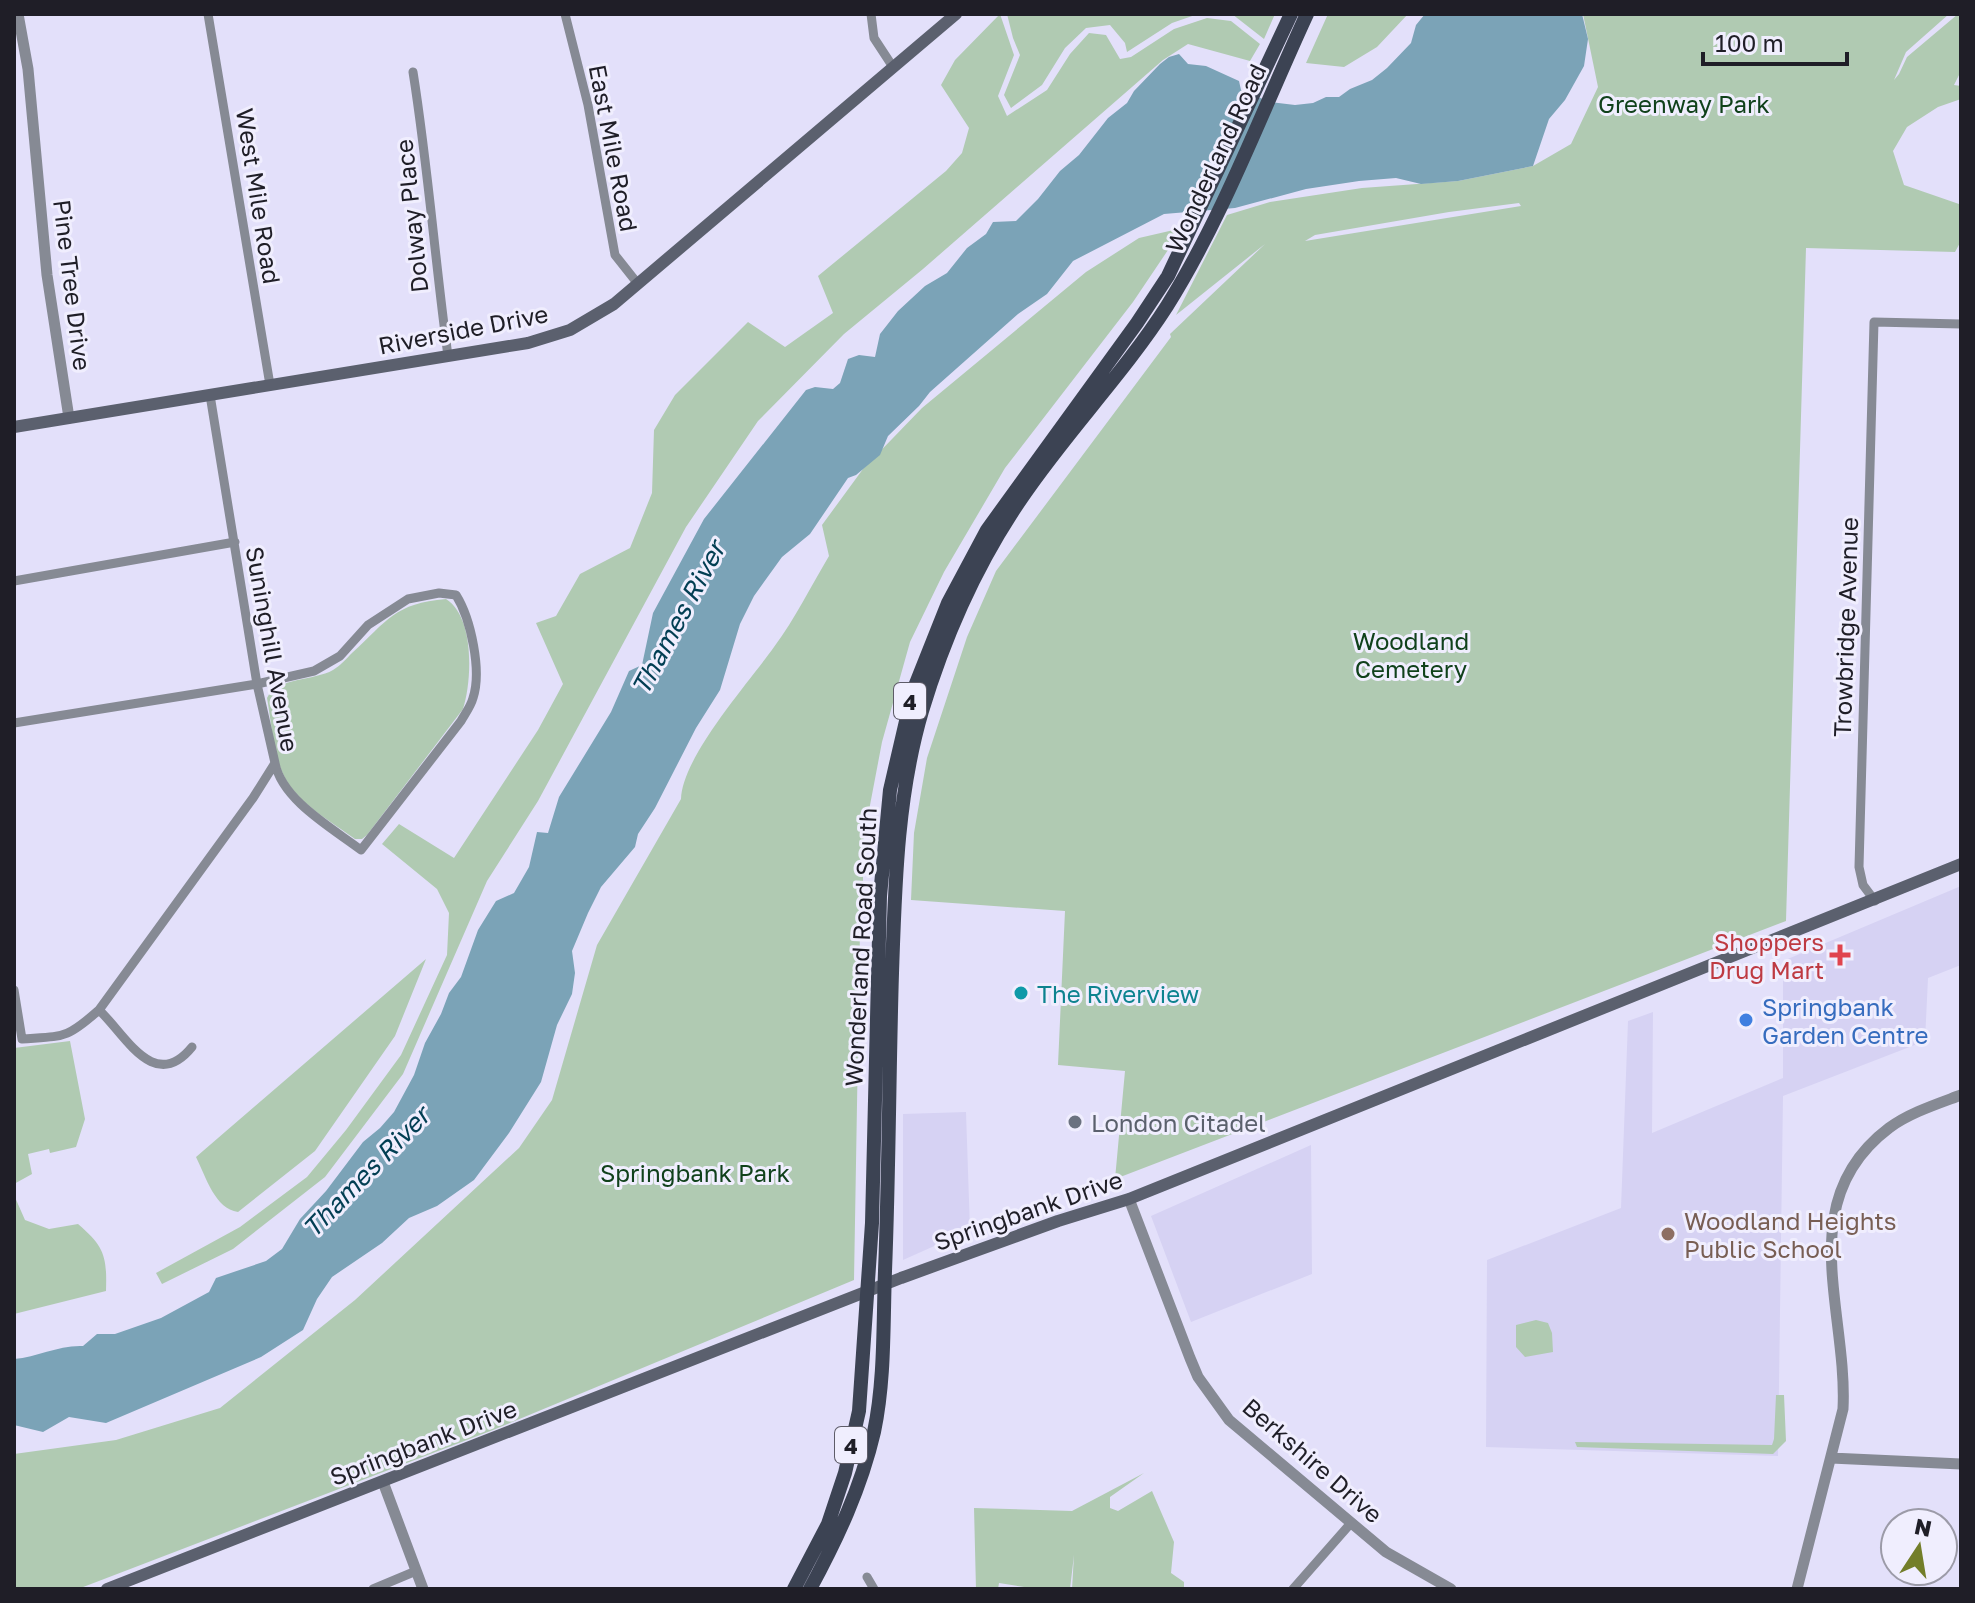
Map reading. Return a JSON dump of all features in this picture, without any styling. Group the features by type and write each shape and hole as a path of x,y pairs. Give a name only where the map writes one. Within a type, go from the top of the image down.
{"main road":[{"name":"Riverside Drive","path":"14,427 528,343 570,330 614,304 956,14"},
{"name":"4","path":"1282,49 1291,14"},
{"path":"1282,49 1307,14"},
{"name":"Wonderland Road","path":"1174,279 1282,49"},
{"name":"Wonderland Road South","path":"810,1589 841,1530 861,1479 879,1407 896,871 907,775 922,712 959,610 995,540 1024,494 1137,350 1174,279"},
{"name":"Wonderland Road South","path":"794,1589 828,1524 845,1473 859,1411 868,1291 880,978 880,896 890,790 913,691 948,603 987,530 1137,323 1174,279"},
{"name":"Springbank Drive","path":"107,1589 868,1291 1058,1221 1129,1199 1961,864"}],"street":[{"name":"Pine Tree Drive","path":"18,14 28,69 47,275 69,418"},
{"name":"West Mile Road","path":"208,14 270,385"},
{"name":"East Mile Road","path":"565,14 588,105 615,255 638,284"},
{"path":"871,14 874,38 893,67"},
{"name":"Dolway Place","path":"413,72 448,356"},
{"name":"Trowbridge Avenue","path":"1875,901 1863,885 1859,867 1874,322 1961,324"},
{"name":"Suninghill Avenue","path":"14,990 22,1039 64,1036 75,1032 99,1010 275,763 257,684 210,395"},
{"path":"14,581 235,542"},
{"path":"14,723 257,684 314,671 340,656 368,625 408,599 439,593 456,595 467,612 476,673 473,699 461,721 361,850 296,800 283,785 275,763"},
{"path":"99,1010 130,1047 149,1062 162,1065 184,1058 192,1047"},
{"path":"1797,1589 1843,1409 1844,1381 1829,1249 1831,1225 1842,1186 1864,1153 1890,1127 1961,1095"},
{"name":"Berkshire Drive","path":"1129,1199 1198,1377 1229,1420 1386,1552 1451,1589"},
{"path":"1831,1458 1961,1464"},
{"path":"383,1482 423,1589"},
{"path":"1293,1589 1351,1523"},
{"path":"373,1589 416,1571"},
{"path":"867,1577 874,1589"},
{"path":"1302,1589 1305,1577"}],"shaded area":[{"name":"Woodland Heights Public School","path":"1961,886 1961,965 1928,978 1925,1041 1783,1096 1778,1456 1486,1447 1487,1260 1621,1208 1628,1021 1653,1012 1652,1133 1783,1078 1783,961"},
{"path":"966,1112 970,1230 903,1260 903,1114"},
{"path":"1311,1145 1312,1274 1191,1322 1151,1216"}],"green space":[{"path":"1000,14 1014,55 998,96 1007,116 1047,90 1070,54 1089,33 1106,35 1120,59 1131,57 1174,29 1207,18 1231,21 1260,44 1250,61 1188,44 1163,60 844,334 758,421 686,527 538,801 487,881 403,1074 325,1177 233,1249 162,1284 156,1273 240,1227 307,1177 401,1055 447,955 449,913 437,889 382,844 399,824 454,858 538,730 563,684 536,623 556,616 580,574 630,548 652,493 654,430 675,395 748,322 785,347 833,313 818,276 946,171 962,153 969,128 941,85 955,60"},
{"path":"1007,14 1198,14 1172,23 1127,52 1125,43 1110,25 1086,28 1065,48 1042,85 1011,108 1004,95 1020,55"},
{"path":"1232,14 1275,14 1264,39"},
{"path":"1328,14 1408,14 1377,47 1344,67 1306,63"},
{"name":"Woodland Cemetery","path":"1583,14 1949,14 1906,52 1894,80 1907,57 1961,14 1961,71 1954,85 1961,86 1961,99 1938,107 1907,127 1893,151 1904,185 1959,204 1961,241 1955,252 1806,248 1786,921 1115,1179 1125,1071 1058,1065 1065,911 911,900 914,833 927,758 967,637 996,571 1171,337 1170,334 1265,244 1176,315 1227,215 1270,202 1362,188 1458,181 1533,166 1571,144 1598,87","holes":["1519,203 1521,206 1305,241 1315,235 1449,212"]},
{"name":"Springbank Park","path":"1178,229 1168,250 1133,302 1005,468 944,572 910,642 882,742 863,842 863,886 858,919 854,1280 493,1430 78,1589 14,1589 14,1454 116,1440 220,1408 355,1300 519,1148 552,1100 597,945 681,799 692,762 718,720 782,636 829,556 822,525 863,469 922,408 1086,272 1139,238"},
{"path":"446,599 462,620 469,650 463,709 367,835 355,839 310,807 288,783 276,753 267,698 279,686 325,674 336,668 403,609"},
{"path":"426,959 395,1036 315,1151 238,1212 223,1205 212,1191 196,1157"},
{"path":"70,1041 85,1119 76,1147 28,1154 32,1174 14,1184 14,1048"},
{"path":"14,1195 25,1220 49,1229 78,1224 87,1232 99,1246 105,1261 106,1291 14,1314"},
{"path":"1536,1320 1548,1323 1553,1352 1525,1357 1516,1347 1516,1325"},
{"path":"1776,1395 1784,1395 1786,1441 1773,1454 1577,1447 1575,1442 1772,1445"},
{"path":"1144,1473 1110,1497 1110,1508 1118,1511 1152,1491 1174,1542 1171,1573 1184,1582 1184,1589 1072,1589 1074,1555 1070,1589 1037,1589 999,1583 998,1589 976,1589 974,1508 1072,1511"}],"water":[{"name":"Thames River","path":"1425,14 1582,14 1588,39 1584,66 1565,100 1549,119 1533,166 1458,181 1421,184 1396,178 1359,181 1306,189 1235,208 1164,214 1073,261 1047,294 1018,314 930,392 888,436 880,455 848,478 810,534 782,557 754,596 740,624 720,690 638,834 635,847 601,887 588,913 572,951 575,973 572,994 557,1025 541,1082 474,1180 437,1206 409,1218 382,1243 332,1277 317,1299 303,1330 261,1357 106,1423 69,1417 43,1432 14,1425 14,1359 83,1346 97,1334 115,1334 161,1318 209,1292 216,1278 266,1261 282,1249 300,1219 363,1142 394,1112 414,1075 425,1043 449,993 461,977 478,930 496,901 514,893 529,867 537,832 548,833 559,797 611,712 629,671 642,665 653,613 704,519 806,390 815,387 833,389 840,383 848,359 859,355 875,357 880,334 898,311 925,286 947,273 967,248 986,234 993,222 1016,221 1060,171 1079,155 1108,118 1127,103 1134,91 1169,57 1179,54 1188,64 1206,66 1239,81 1241,90 1270,102 1295,105 1313,103 1326,97 1339,97 1372,80 1411,43 1416,25"}],"place":[{"name":"Shoppers Drug Mart","path":"1840,955"},
{"name":"The Riverview","path":"1021,993"},
{"name":"Springbank Garden Centre","path":"1746,1020"},
{"name":"London Citadel","path":"1075,1122"},
{"name":"Woodland Heights Public School","path":"1668,1234"}],"park label":[{"name":"Greenway Park","path":"1684,103"}]}
